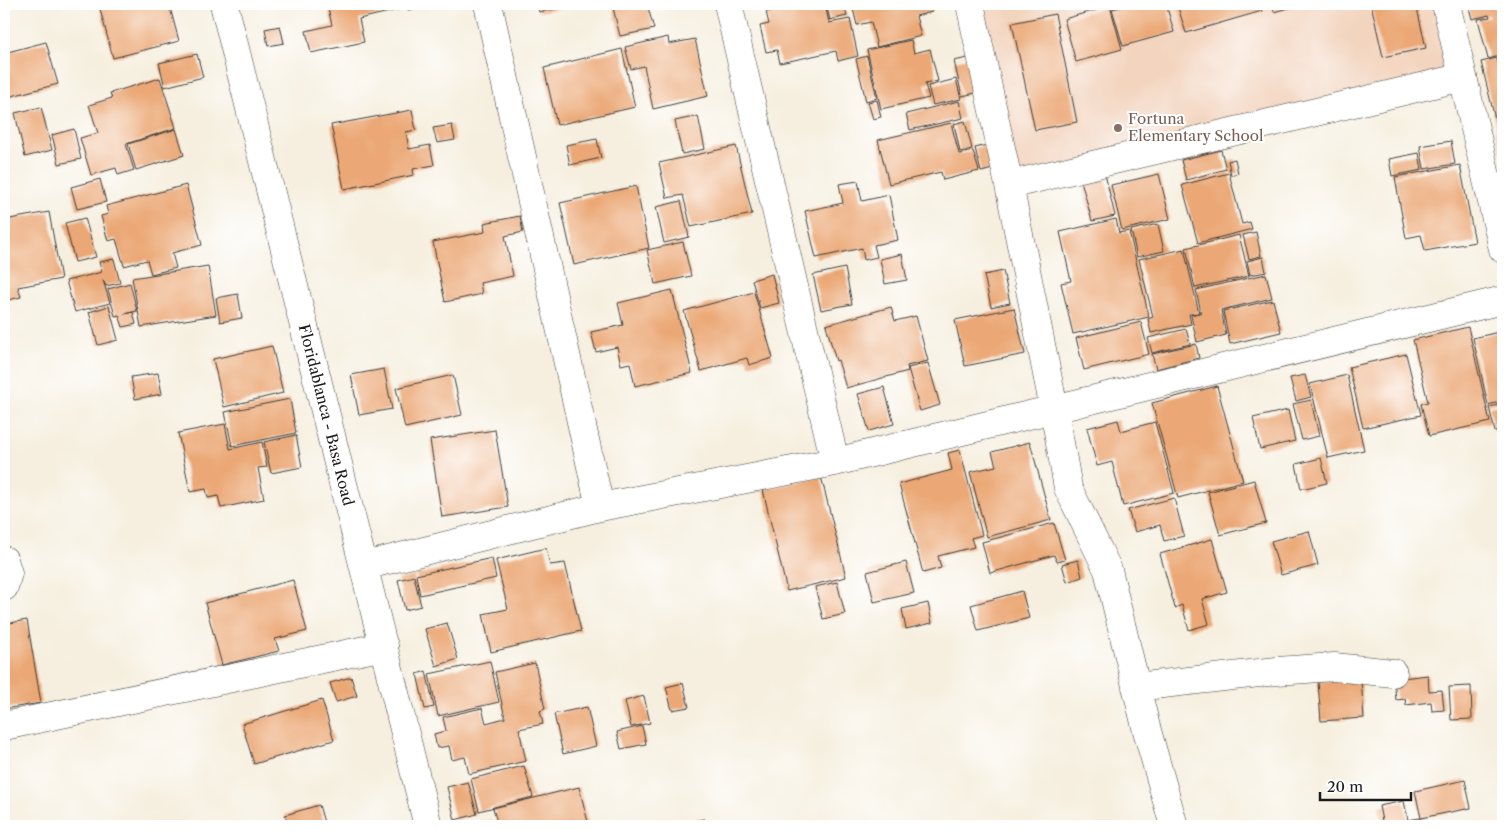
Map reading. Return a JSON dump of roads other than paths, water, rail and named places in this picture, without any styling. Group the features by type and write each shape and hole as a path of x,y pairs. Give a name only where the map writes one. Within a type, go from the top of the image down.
{"street":[{"name":"Floridablanca - Basa Road","path":"224,4 428,826"},
{"path":"488,4 600,507"},
{"path":"728,4 834,462"},
{"path":"970,4 1009,185 1054,408 1068,488 1108,570 1169,825"},
{"path":"1446,4 1503,248"},
{"path":"1009,185 1463,77"},
{"path":"364,566 600,507 834,462 1503,300"},
{"path":"4,560 8,573 4,587"},
{"path":"4,726 384,646"},
{"path":"1136,687 1278,671 1334,667 1393,673"}],"place":[{"name":"Fortuna Elementary School","path":"1118,128"}]}
